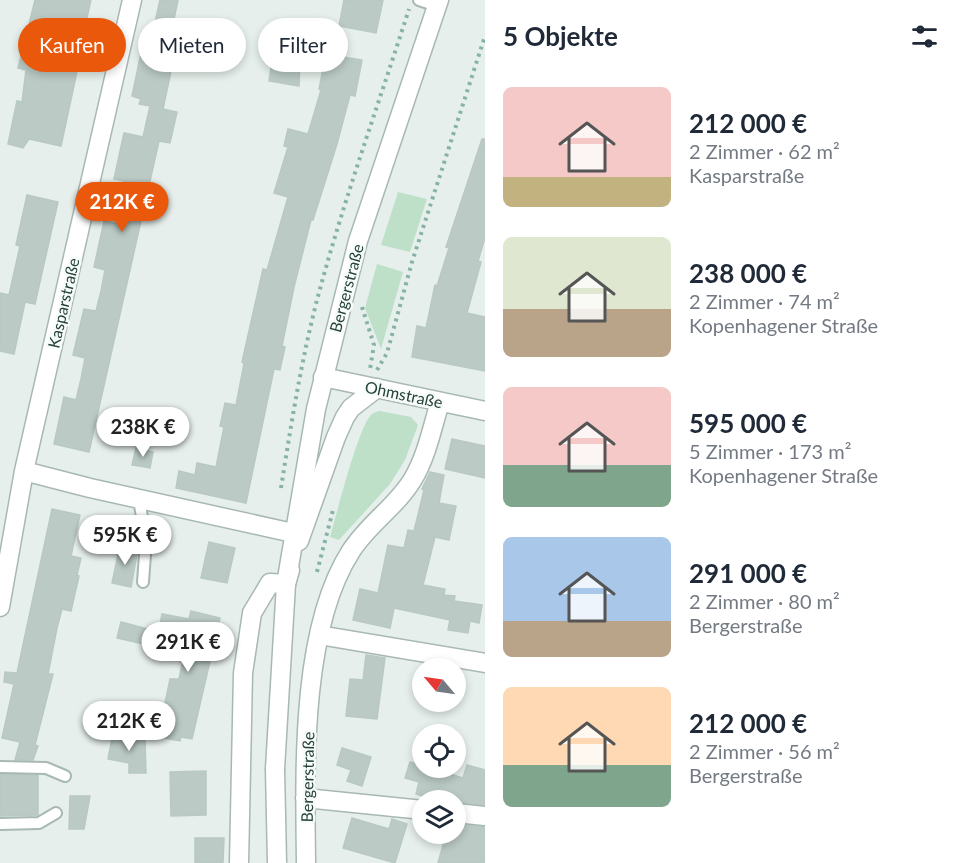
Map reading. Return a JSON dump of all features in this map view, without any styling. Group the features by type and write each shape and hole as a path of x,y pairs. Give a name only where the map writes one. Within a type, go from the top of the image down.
{"street":[{"name":"Kasparstraße","path":"0,607 24,471 132,0"},
{"name":"Bergerstraße","path":"277,863 276,769 286,584 293,532 323,378 358,241 438,3"},
{"name":"Ohmstraße","path":"323,378 485,411"},
{"name":"Bergerstraße","path":"286,584 311,506 345,417 372,387"},
{"name":"Bergerstraße","path":"306,863 305,798 310,696 319,635 330,591 351,552 370,526 393,504 412,480 425,454 440,402"},
{"path":"24,471 139,499 293,532"},
{"path":"239,863 243,672 252,613 270,583 286,584"},
{"path":"319,635 485,663"},
{"path":"305,798 412,809"},
{"path":"466,814 485,816"}],"lane":[{"path":"419,0 438,3"},
{"path":"139,499 146,541 143,582"},
{"path":"0,767 46,768 65,776"},
{"path":"0,824 39,823 57,813"}],"path":[{"path":"372,387 387,353 412,262 485,36"},
{"path":"364,298 362,309 374,345 372,387"}],"green space":[{"path":"398,192 427,199 410,252 381,245"},
{"path":"377,264 403,272 381,349 365,308"},
{"path":"380,411 411,417 418,425 405,460 390,484 339,540 330,537 361,434 372,414"}],"building":[{"path":"35,0 91,0 87,18 30,18"},
{"path":"160,0 178,0 174,18 156,18"},
{"path":"344,0 383,0 376,33 348,28 348,18 341,18"},
{"path":"348,58 362,60 355,96 350,95 337,144 313,220 311,220 294,287 282,346 285,347 280,370 274,369 246,503 176,488 179,471 195,475 197,463 216,467 224,427 220,426 225,403 236,405 244,364 242,362 263,269 267,270 288,197 274,193 288,147 284,146 288,129 308,134 321,90 319,89 322,72 348,72"},
{"path":"138,67 138,72 171,72 163,109 177,112 170,143 159,141 89,452 54,444 64,397 76,400 81,379 85,358 73,355 84,309 96,311 101,291 105,270 94,267 104,221 123,225 132,183 114,179 124,133 143,137 150,106 139,104 141,99 132,96"},
{"path":"26,72 77,72 61,146 29,139 23,148 8,144 17,101 22,102"},
{"path":"270,72 300,72 299,86 269,81"},
{"path":"482,139 485,139 485,238 467,313 485,317 485,371 412,357 417,326 426,328 435,285 437,286 449,248 446,247"},
{"path":"27,195 58,202 35,304 25,302 14,354 0,351 0,293 9,295 20,246 16,245"},
{"path":"452,439 485,446 485,478 445,469"},
{"path":"136,448 153,452 150,468 132,465"},
{"path":"430,472 444,475 439,503 456,506 449,540 435,537 423,585 445,589 444,595 455,596 454,601 482,605 479,623 470,621 468,633 448,630 450,620 394,608 390,628 353,620 360,589 378,593 388,545 404,548 408,530 414,531 424,490 422,489"},
{"path":"52,509 80,515 71,556 81,558 77,575 79,576 71,611 62,609 57,628 48,674 53,674 35,745 38,746 33,760 15,760 20,742 2,738 14,684 4,682 5,672 17,673"},
{"path":"209,542 235,548 227,583 201,578"},
{"path":"120,545 138,549 131,587 112,583"},
{"path":"191,611 220,618 192,739 181,737 180,741 158,737 170,679 179,679 188,637 159,631 162,614 189,619"},
{"path":"121,622 148,629 144,644 117,638"},
{"path":"366,655 385,658 377,719 346,716 350,679 363,680"},
{"path":"113,733 145,739 146,773 129,773 129,763 108,759"},
{"path":"342,748 371,757 362,786 347,781 351,770 337,765"},
{"path":"410,762 412,762 412,778 466,778 467,765 485,770 485,805 466,803 466,790 417,790 419,782 405,778"},
{"path":"206,771 206,815 171,816 170,772"},
{"path":"0,774 38,775 38,815 0,816"},
{"path":"70,796 90,796 84,829 69,829"},
{"path":"352,818 389,829 392,819 407,824 395,863 343,848"},
{"path":"466,825 485,827 485,863 438,863 443,844 466,844"},
{"path":"195,838 224,838 223,863 195,863"}]}
